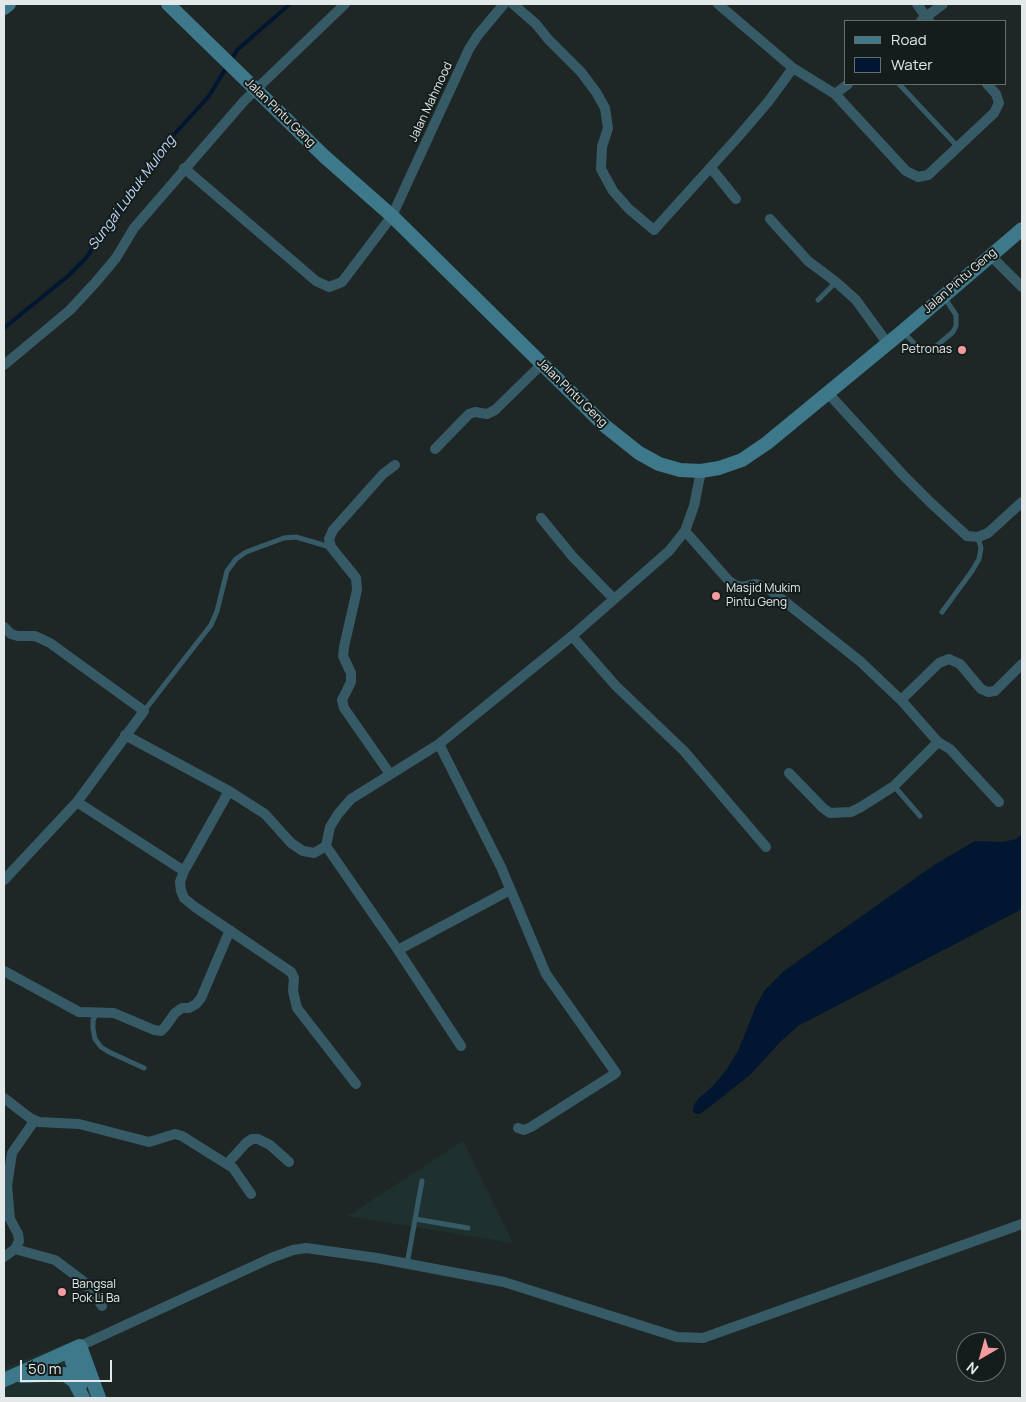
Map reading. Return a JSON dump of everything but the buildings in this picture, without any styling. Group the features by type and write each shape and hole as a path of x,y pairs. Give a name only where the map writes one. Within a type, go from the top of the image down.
{"main road":[{"path":"4,8 8,4"},
{"name":"Jalan Pintu Geng","path":"168,4 325,157 392,216 605,426 639,453 659,464 680,470 700,471 719,468 742,460 767,443 888,344 1022,229"},
{"path":"7,1379 74,1349"},
{"path":"74,1349 84,1398"},
{"path":"74,1349 99,1398"},
{"path":"7,1379 64,1374 74,1381 84,1398"}],"street":[{"path":"4,365 70,310 95,284 116,258 134,228 184,168 244,101 345,4"},
{"name":"Jalan Mahmood","path":"184,168 316,281 329,287 342,282 392,216 469,49 504,4"},
{"path":"513,4 536,24 548,39 581,72 596,92 605,108 608,128 602,147 601,169 613,191 629,209 654,230 768,102 793,68"},
{"path":"718,4 793,68 836,94 906,171 918,177 928,175 994,113 999,103 996,94 988,85"},
{"path":"916,4 926,20 943,4"},
{"path":"836,94 847,85"},
{"path":"711,168 736,199"},
{"path":"770,219 808,261 856,300 888,344"},
{"path":"990,255 1022,287"},
{"path":"435,449 469,414 475,412 487,414 495,410 542,364"},
{"path":"827,392 931,503 967,536 978,537 988,532 1022,502"},
{"path":"390,774 344,708 342,700 351,682 351,673 343,656 357,590 356,578 331,547 329,539 334,530 383,474 395,465"},
{"path":"461,1046 326,846 330,827 351,799 439,744 572,636 669,551 685,531 694,506 700,471"},
{"path":"541,518 573,557 614,599"},
{"path":"685,531 729,581 742,587 756,584 769,589 861,662 901,700 938,742 950,749 999,802"},
{"path":"4,627 11,634 35,636 50,643 144,711 77,802 4,880"},
{"path":"572,636 616,686 684,751 766,847"},
{"path":"901,700 939,663 950,659 960,664 981,690 988,692 995,691 1022,664"},
{"path":"125,736 228,791 265,814 292,843 304,851 314,853 326,846"},
{"path":"789,773 830,813 851,812 862,808 894,786 938,742"},
{"path":"439,744 510,890 546,974 616,1073 531,1127 524,1130 518,1128"},
{"path":"228,791 184,871 180,885 184,898 291,972 294,978 293,991 297,1008 356,1084"},
{"path":"77,802 184,871"},
{"path":"398,950 510,890"},
{"path":"4,971 79,1012 114,1013 154,1030 161,1031 175,1013 182,1008 189,1008 196,1004 201,998 230,930"},
{"path":"4,1098 35,1120 78,1124 149,1142 175,1134 182,1136 234,1168 250,1194"},
{"path":"4,1257 15,1249 19,1241 18,1234 10,1219 7,1186 12,1153 35,1120"},
{"path":"227,1164 246,1143 258,1138 270,1145 289,1162"},
{"path":"74,1349 271,1258 293,1250 306,1248 504,1282 677,1337 703,1338 1022,1224"},
{"path":"15,1249 55,1260 83,1280 102,1306"}],"lane":[{"path":"900,85 958,147"},
{"path":"818,300 836,282"},
{"path":"903,331 918,347 929,349 934,348 953,332 956,326 956,315 944,296"},
{"path":"144,711 211,625 217,611 227,571 236,560 246,552 284,538 296,537 331,547"},
{"path":"942,612 979,559 981,548 978,537"},
{"path":"894,786 920,816"},
{"path":"97,1013 93,1020 95,1039 109,1052 144,1068"},
{"path":"407,1264 422,1182"},
{"path":"415,1218 468,1228"}],"shaded area":[{"path":"463,1141 513,1243 348,1216"},
{"path":"80,1338 102,1398 4,1398 4,1368"}],"water":[{"path":"1022,834 1022,909 798,1026 781,1041 751,1074 707,1109 699,1114 694,1113 694,1105 698,1099 714,1085 727,1069 739,1049 756,1006 765,990 784,971 934,865 975,841 1003,842 1016,839"}],"waterway":[{"name":"Sungai Lubuk Mulong","path":"4,328 68,276 86,258 160,150 209,96 237,50 290,4"}],"place":[{"name":"Petronas","path":"962,350"},
{"name":"Masjid Mukim Pintu Geng","path":"716,596"},
{"name":"Bangsal Pok Li Ba","path":"62,1292"}]}
